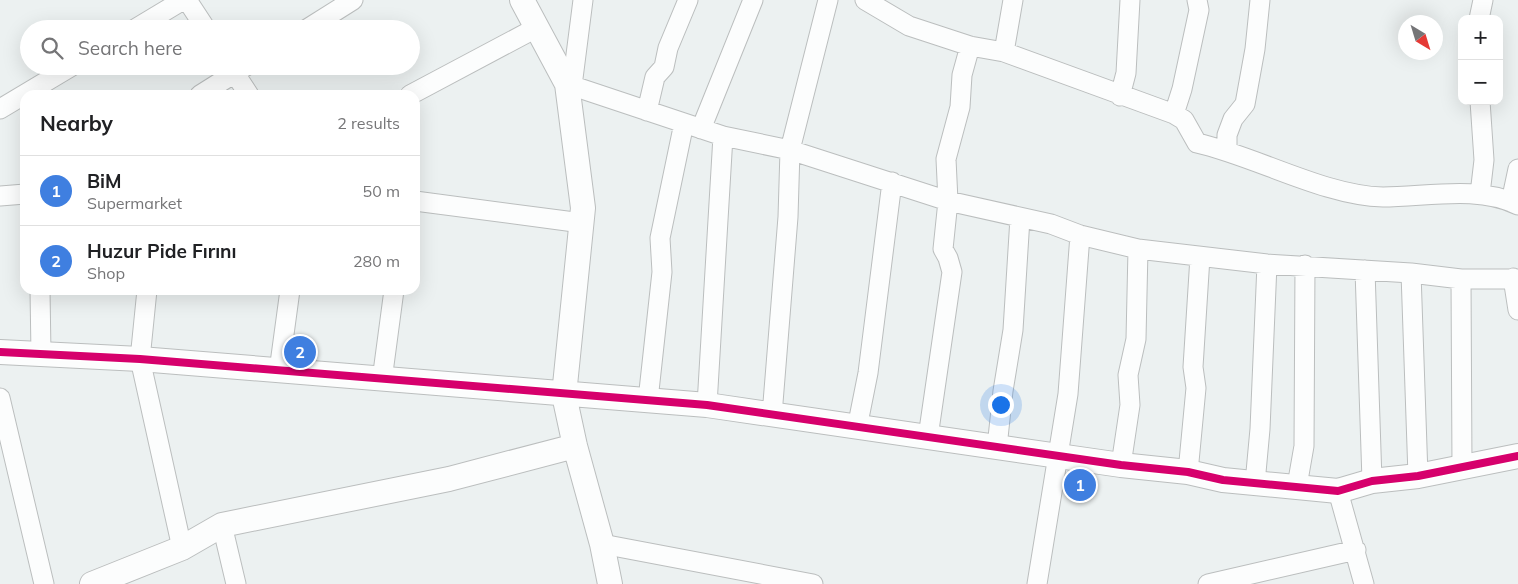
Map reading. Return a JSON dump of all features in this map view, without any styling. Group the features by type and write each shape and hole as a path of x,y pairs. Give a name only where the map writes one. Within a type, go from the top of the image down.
{"street":[{"path":"150,20 183,0"},
{"path":"187,0 200,20"},
{"path":"321,20 353,0"},
{"path":"522,0 569,85 723,136 790,150 948,201 1051,224 1080,235 1138,249 1267,264 1411,273 1461,279 1515,279 1518,310"},
{"path":"583,0 569,85 584,208 564,395 575,446 602,544 605,583"},
{"path":"647,111 655,77 664,67 668,48 688,0"},
{"path":"648,400 662,272 660,238 692,126 753,0"},
{"path":"772,415 788,217 790,150 828,0"},
{"path":"865,0 909,26 970,46 1004,52 1120,96 1174,114 1184,120 1197,143 1227,150 1340,190 1381,197 1480,194 1514,203 1518,169"},
{"path":"1004,52 1013,0"},
{"path":"1120,96 1126,73 1130,0"},
{"path":"1174,114 1182,89 1199,10 1197,0"},
{"path":"1227,150 1227,135 1233,120 1245,104 1260,0"},
{"path":"1480,15 1483,0"},
{"path":"419,90 536,28"},
{"path":"928,437 952,272 943,249 948,201 946,159 957,121 962,75 970,46"},
{"path":"32,90 57,75"},
{"path":"207,90 228,75"},
{"path":"240,75 246,90"},
{"path":"0,109 20,97"},
{"path":"1480,105 1484,160 1480,194"},
{"path":"707,405 723,136"},
{"path":"857,428 868,373 892,182"},
{"path":"0,196 20,194"},
{"path":"420,202 582,223"},
{"path":"997,447 1002,391 1013,330 1020,218"},
{"path":"1037,584 1068,394 1080,235"},
{"path":"1121,465 1130,405 1128,375 1136,339 1138,249"},
{"path":"1188,472 1196,388 1193,367 1200,257"},
{"path":"1255,483 1260,429 1267,264"},
{"path":"1296,486 1304,446 1305,266"},
{"path":"1365,270 1372,481"},
{"path":"1411,273 1418,476"},
{"path":"1461,279 1462,468"},
{"path":"40,295 40,354"},
{"path":"146,295 140,359 182,548"},
{"path":"278,371 289,295"},
{"path":"382,380 393,295"},
{"path":"0,352 140,359 564,395 707,405 1121,465 1188,472 1223,480 1338,491 1372,481 1418,476 1518,456"},
{"path":"0,398 44,584"},
{"path":"92,584 182,548 222,525 449,479 575,446"},
{"path":"1338,491 1364,584"},
{"path":"222,525 236,584"},
{"path":"602,544 813,584"},
{"path":"1208,584 1356,550"}],"cycle path":[{"path":"0,352 140,359 707,405 1121,465 1188,472 1223,480 1338,491 1372,481 1418,476 1518,456"}],"place":[{"name":"Huzur Pide Fırını","path":"300,352"},
{"name":"BiM","path":"1080,485"}]}
